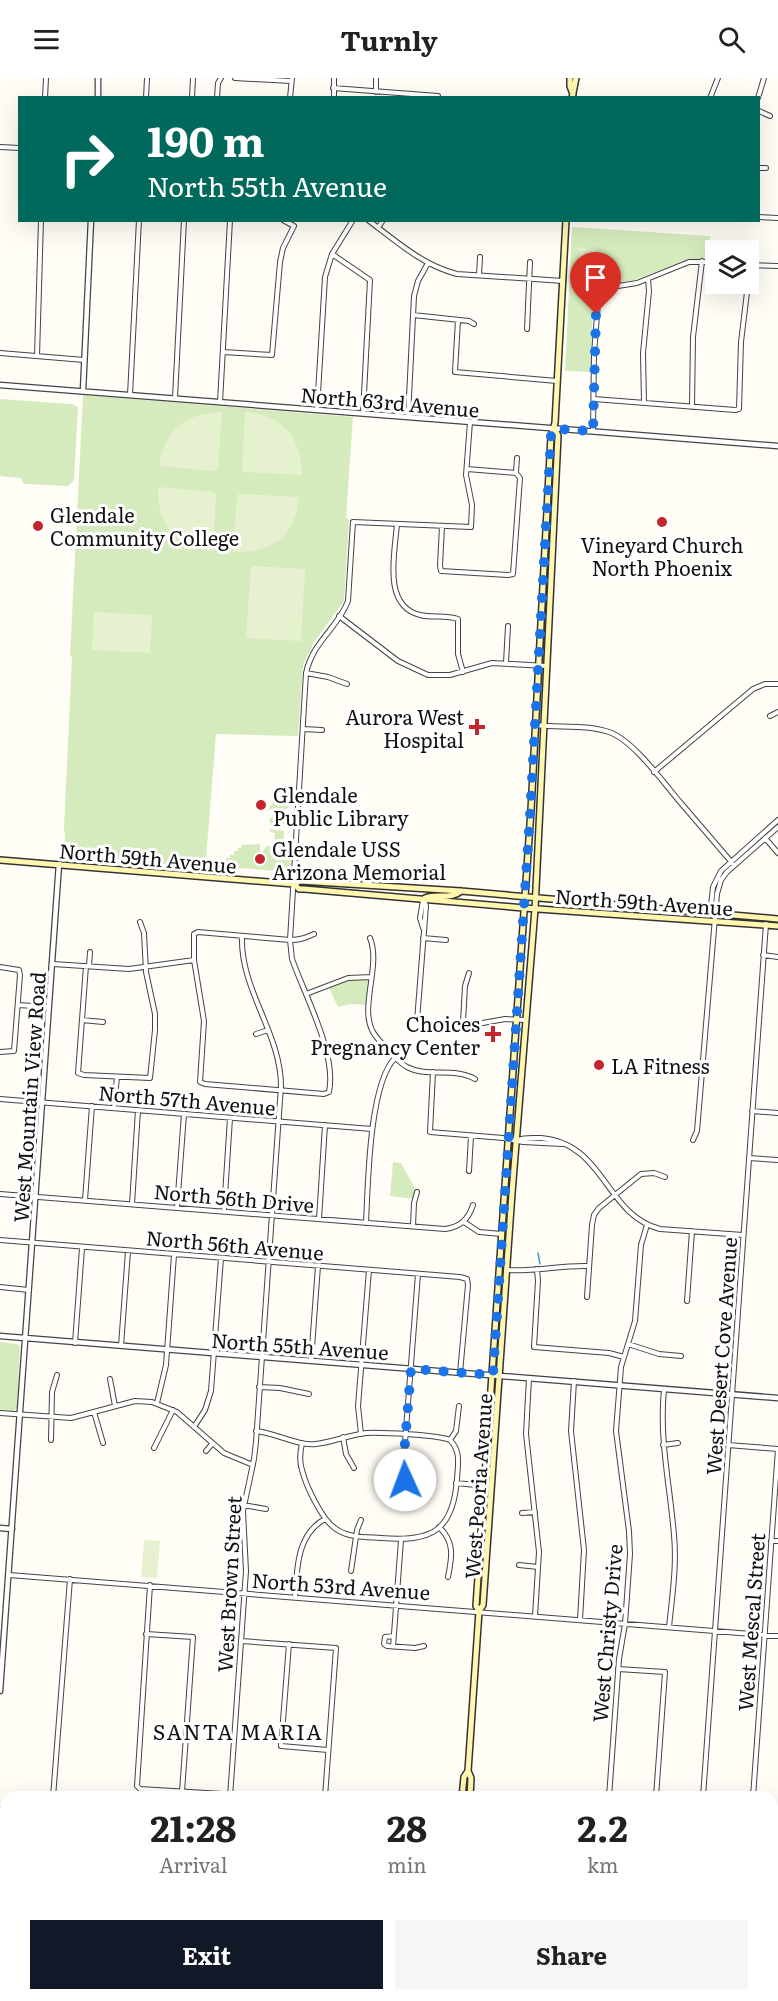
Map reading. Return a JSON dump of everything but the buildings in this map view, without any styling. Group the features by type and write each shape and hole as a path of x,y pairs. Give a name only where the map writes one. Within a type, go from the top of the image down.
{"main road":[{"path":"570,78 572,96"},
{"path":"572,96 576,78"},
{"name":"West Peoria Avenue","path":"496,1375 518,1140 535,909 566,222"},
{"name":"West Peoria Avenue","path":"463,1791 464,1778 468,1771 479,1611 476,1606 496,1375 502,1234 531,813 551,436 555,429"},
{"path":"545,553 548,566 546,598 550,603"},
{"path":"531,813 540,813"},
{"name":"North 59th Avenue","path":"0,860 294,884 300,881 461,891 778,919"},
{"name":"North 59th Avenue","path":"294,884 299,889 712,923 778,926"},
{"path":"424,899 431,896 454,896 461,891"},
{"name":"West Peoria Avenue","path":"468,1771 471,1778 470,1791"}],"street":[{"path":"45,96 46,78"},
{"path":"98,96 99,78"},
{"path":"146,96 147,78"},
{"path":"192,96 193,78"},
{"path":"235,78 291,80 290,96"},
{"path":"333,96 334,78"},
{"path":"376,78 376,92"},
{"path":"711,96 718,78"},
{"path":"759,96 764,78"},
{"path":"217,96 220,79"},
{"path":"333,88 401,95 438,96"},
{"path":"760,111 770,116"},
{"path":"0,147 18,148"},
{"path":"760,168 766,168"},
{"path":"760,217 778,218"},
{"path":"37,356 41,222"},
{"path":"83,391 92,222"},
{"path":"130,395 139,222"},
{"path":"175,398 184,222"},
{"path":"220,402 230,222"},
{"path":"223,352 272,356 280,262 283,248 294,226 287,222"},
{"path":"317,410 325,277 332,254 352,222"},
{"path":"370,222 428,263 457,274 563,281"},
{"path":"378,228 382,222"},
{"path":"332,254 370,280 363,413"},
{"path":"479,275 480,257"},
{"path":"692,406 693,337 702,261"},
{"path":"593,431 594,354 599,289 623,286 648,279 688,262 705,261"},
{"path":"527,329 530,262"},
{"path":"408,417 416,286 428,263"},
{"path":"759,265 778,266"},
{"path":"644,403 643,353 649,291 648,279"},
{"path":"594,399 739,409 741,342 747,294"},
{"path":"413,315 469,321 474,324"},
{"path":"458,320 455,372 557,381"},
{"path":"0,353 84,360"},
{"name":"North 63rd Avenue","path":"0,385 778,446"},
{"path":"314,934 303,939 290,940 194,934 194,960 204,1021 200,1082 324,1094 329,1092 330,1074 327,1051 292,959 290,940 306,673 316,646 348,601 353,522 471,526 473,509 466,469 470,422"},
{"path":"442,526 441,571 513,574 520,478 516,472 517,458"},
{"path":"466,469 516,472"},
{"path":"397,524 394,586 399,600 412,612 458,619 458,654 463,672"},
{"path":"339,616 393,657 421,672 441,676 463,672 483,664 547,666"},
{"path":"506,663 508,626"},
{"path":"306,673 328,676 346,684"},
{"path":"654,772 753,689 765,684 778,684"},
{"path":"771,716 778,712"},
{"path":"536,725 611,732 630,745 734,866"},
{"path":"303,729 322,730"},
{"path":"712,913 721,880 778,820"},
{"path":"693,1140 697,1131 716,880 730,861 778,827"},
{"path":"764,836 778,853"},
{"name":"West Mountain View Road","path":"0,1691 59,864"},
{"path":"424,899 420,918 423,938 417,1021 463,1025 499,1019 526,1020"},
{"name":"West Desert Cove Avenue","path":"704,1791 766,918"},
{"path":"90,952 78,1072 150,1078 155,1022 146,967 144,933 140,922"},
{"name":"West Brown Street","path":"230,1791 247,1563 242,1522 243,1505 253,1465 280,1090 278,1060 243,966 242,936"},
{"path":"370,938 373,950 368,1014 370,1026 376,1036 395,1058 414,1070 462,1074 475,1079"},
{"path":"423,938 446,940"},
{"path":"763,955 778,957"},
{"path":"53,964 129,969 194,960"},
{"path":"0,967 19,970 14,1051 0,1052"},
{"path":"463,1025 465,986 469,973"},
{"path":"306,994 348,978 371,977"},
{"path":"18,1005 49,1007"},
{"path":"82,1020 103,1022"},
{"path":"256,1034 268,1030"},
{"path":"366,1222 372,1129 383,1075 395,1058"},
{"path":"433,1072 430,1132 565,1144 586,1157 629,1212 647,1225 743,1235"},
{"path":"114,1108 117,1077"},
{"name":"North 57th Avenue","path":"0,1099 372,1129"},
{"path":"85,1200 92,1106"},
{"path":"132,1204 138,1110"},
{"path":"752,1111 778,1113"},
{"path":"177,1208 184,1114"},
{"path":"224,1211 230,1118"},
{"path":"319,1219 325,1125"},
{"path":"469,1171 471,1136"},
{"path":"749,1158 778,1160"},
{"path":"587,1297 594,1215 599,1208 641,1174 654,1173 665,1177"},
{"path":"413,1226 417,1192"},
{"name":"North 56th Drive","path":"0,1194 448,1229 464,1222"},
{"path":"473,1206 464,1222 478,1232 502,1234"},
{"name":"West Christy Drive","path":"609,1791 618,1669 625,1624 630,1554 615,1431 619,1385 624,1357 635,1321 641,1245 647,1225"},
{"path":"687,1301 692,1231"},
{"name":"North 56th Avenue","path":"0,1240 460,1277 467,1280 460,1373"},
{"path":"75,1343 82,1247"},
{"path":"121,1346 128,1251"},
{"path":"157,1403 167,1350 174,1255"},
{"path":"194,1427 208,1401 221,1258"},
{"path":"311,1361 318,1266"},
{"path":"507,1270 589,1266"},
{"path":"537,1269 534,1347 609,1353 624,1357"},
{"path":"361,1434 358,1415 369,1270"},
{"path":"406,1490 404,1455 418,1274"},
{"path":"0,1287 29,1290"},
{"name":"North 55th Avenue","path":"0,1336 778,1398"},
{"path":"628,1344 659,1354 681,1356"},
{"path":"51,1440 52,1392 57,1375"},
{"path":"529,1378 526,1461 539,1540 535,1616"},
{"path":"110,1379 115,1406"},
{"path":"574,1381 571,1431 584,1550 580,1620"},
{"path":"259,1387 288,1389 309,1394"},
{"path":"664,1389 663,1445 675,1556 669,1627"},
{"path":"0,1413 70,1418 135,1401 157,1403 173,1410 212,1444 234,1459 253,1465"},
{"path":"450,1440 456,1431 459,1406"},
{"path":"154,1448 173,1410"},
{"path":"94,1412 104,1443"},
{"path":"256,1431 271,1432 302,1443 314,1444 368,1433 450,1440 455,1445 459,1456 454,1502 447,1519 426,1536 401,1540 356,1536 336,1530 326,1519 302,1470 302,1443"},
{"path":"343,1437 346,1454 354,1468"},
{"path":"663,1445 678,1443"},
{"path":"206,1451 212,1444"},
{"path":"728,1445 778,1449"},
{"name":"West Mescal Street","path":"753,1791 778,1449"},
{"path":"456,1484 488,1486"},
{"path":"670,1498 676,1497"},
{"path":"243,1505 266,1509"},
{"path":"522,1513 535,1512"},
{"path":"295,1597 297,1566 305,1538 314,1526 326,1519"},
{"path":"351,1570 361,1520"},
{"path":"439,1527 448,1538 452,1551 448,1577"},
{"path":"0,1528 12,1529"},
{"path":"393,1647 401,1540"},
{"path":"771,1541 778,1541"},
{"path":"519,1565 538,1567"},
{"name":"North 53rd Avenue","path":"9,1575 778,1636"},
{"path":"53,1791 70,1579"},
{"path":"150,1585 137,1786 140,1789 168,1791"},
{"path":"146,1634 193,1637 182,1791"},
{"path":"394,1636 385,1637 384,1644 393,1647 424,1646"},
{"path":"241,1641 336,1648 325,1791"},
{"path":"289,1644 281,1746 328,1750"},
{"path":"618,1669 665,1672 656,1791"}],"green space":[{"path":"572,227 710,236 710,240 705,240 705,258 686,260 634,280 595,285 591,372 565,371"},
{"path":"580,248 597,249 597,258 600,259 599,270 578,268"},
{"path":"83,395 353,417 346,517 349,520 344,601 314,642 303,665 298,736 216,734 205,871 67,860 64,857 72,657 70,656"},
{"path":"0,399 72,404 78,407 74,480 68,486 24,484 21,478 0,476"},
{"path":"222,412 216,471 159,466 166,443 179,426 197,416"},
{"path":"245,412 270,418 288,431 298,450 302,475 244,472 242,469"},
{"path":"158,487 213,492 216,495 213,551 188,545 171,532 161,512"},
{"path":"239,494 299,497 293,523 279,540 270,546 247,552 233,552"},
{"path":"251,566 305,569 301,641 246,638"},
{"path":"94,612 152,615 150,653 92,650"},
{"path":"282,795 293,796 293,803 286,809 285,824 271,825 269,819 273,816 273,810 269,809 270,806"},
{"path":"269,829 284,831 283,848 291,856 290,872 226,867 226,858 234,855 234,851 238,851 242,845 260,844 260,856 266,846 274,846 275,833"},
{"path":"371,977 369,1005 350,1004 338,1007 328,986 348,978"},
{"path":"393,1162 401,1163 417,1192 415,1199 390,1196"},
{"path":"0,1342 20,1346 17,1408 14,1411 0,1410"},
{"path":"144,1540 160,1541 157,1578 141,1577"}],"waterway":[{"path":"538,1253 540,1264"}],"place":[{"name":"Vineyard Church North Phoenix","path":"662,522"},
{"name":"Glendale Community College","path":"38,526"},
{"name":"Aurora West Hospital","path":"477,727"},
{"name":"Glendale Public Library","path":"261,805"},
{"name":"Glendale USS Arizona Memorial","path":"260,859"},
{"name":"Choices Pregnancy Center","path":"493,1034"},
{"name":"LA Fitness","path":"599,1065"}],"district":[{"name":"SANTA MARIA","path":"238,1730"}],"route":[{"path":"405,1480 404,1455 411,1369 493,1375 530,815 551,436 555,429 593,431 596,314"}]}
